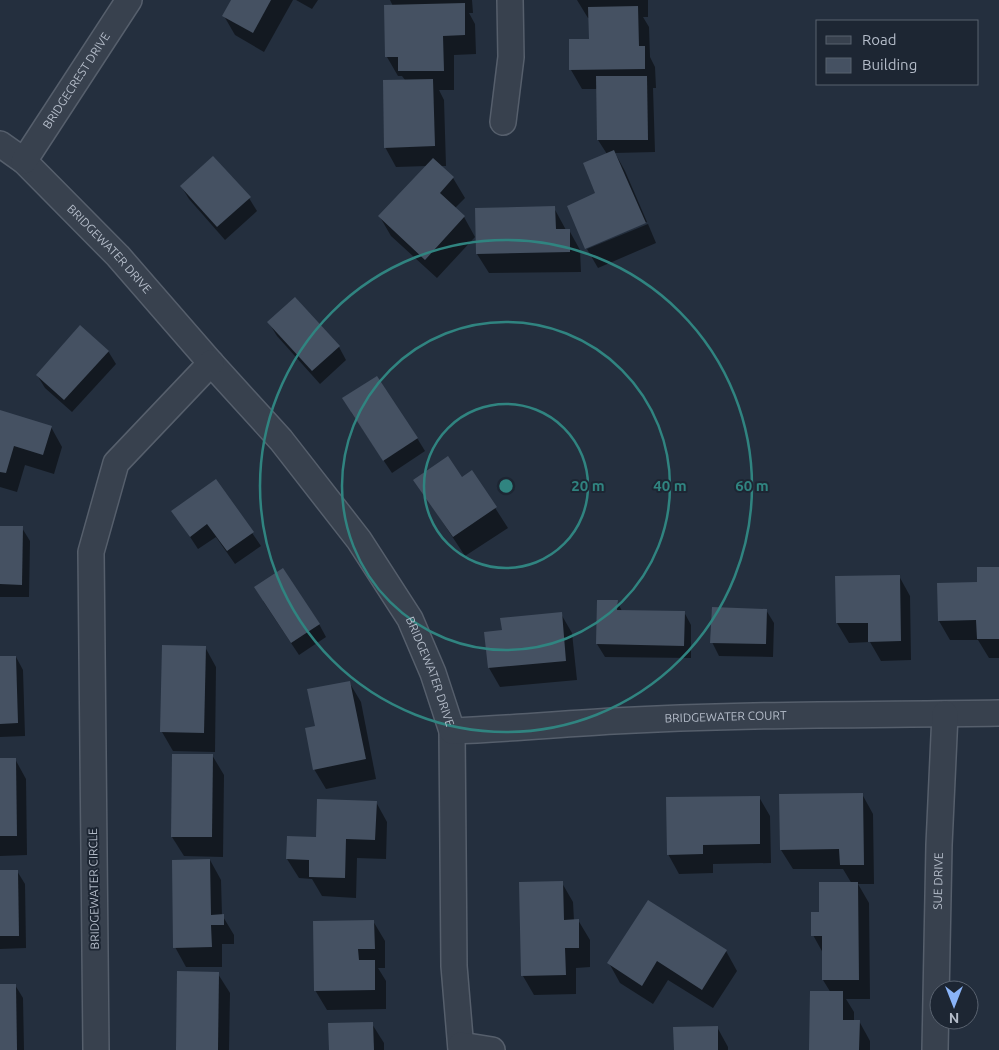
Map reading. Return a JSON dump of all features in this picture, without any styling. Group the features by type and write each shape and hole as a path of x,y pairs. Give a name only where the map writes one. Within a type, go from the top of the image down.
{"street":[{"name":"BRIDGECREST DRIVE","path":"24,161 129,0"},
{"path":"503,122 511,57 510,0"},
{"name":"BRIDGEWATER DRIVE","path":"0,144 24,161 118,256 281,440 359,540 410,619 433,673 452,732 454,966 461,1047"},
{"name":"BRIDGEWATER CIRCLE","path":"96,1050 91,552 116,463 211,363"},
{"name":"BRIDGEWATER COURT","path":"452,732 632,720 803,714 999,713"},
{"name":"SUE DRIVE","path":"935,1050 939,845 945,714"},
{"path":"461,1047 492,1050"}],"building":[{"path":"231,0 271,0 253,33 222,16"},
{"path":"465,3 465,35 443,36 444,71 398,71 398,57 385,57 384,5"},
{"path":"638,6 639,46 645,46 645,69 569,70 569,39 589,39 588,7"},
{"path":"596,76 647,76 648,140 597,140"},
{"path":"433,79 435,146 384,148 383,80"},
{"path":"614,150 646,223 585,249 567,206 595,193 583,163"},
{"path":"213,156 251,197 217,227 180,186"},
{"path":"433,158 454,177 440,193 465,216 425,260 378,216"},
{"path":"555,206 556,229 570,229 570,252 476,254 475,208"},
{"path":"295,297 340,346 312,371 267,322"},
{"path":"80,325 109,351 64,400 36,375"},
{"path":"377,376 418,438 383,461 342,398"},
{"path":"0,410 52,426 43,455 14,446 6,473 0,472"},
{"path":"448,456 462,477 472,470 497,507 453,537 413,480"},
{"path":"216,479 254,532 227,551 207,524 190,537 171,511"},
{"path":"0,526 23,526 22,585 0,584"},
{"path":"977,567 999,567 999,639 977,639 976,620 938,621 937,583 977,582"},
{"path":"283,568 320,624 291,643 254,587"},
{"path":"900,575 901,641 868,642 868,623 836,623 835,576"},
{"path":"597,600 618,600 617,610 685,611 684,646 596,644"},
{"path":"712,607 767,609 766,644 710,643"},
{"path":"562,612 566,661 488,668 484,632 502,630 500,618"},
{"path":"162,645 206,646 204,733 160,732"},
{"path":"0,656 16,656 18,723 0,724"},
{"path":"350,681 366,759 313,770 305,728 315,726 307,689"},
{"path":"172,754 213,754 212,837 171,837"},
{"path":"0,758 16,758 17,836 0,836"},
{"path":"863,793 864,865 840,865 839,849 780,850 779,794"},
{"path":"760,796 760,844 703,845 703,854 667,855 666,797"},
{"path":"317,799 377,801 375,840 346,839 345,878 309,877 309,860 286,859 287,836 316,837"},
{"path":"210,859 211,915 224,914 224,925 211,925 212,947 173,948 172,860"},
{"path":"0,870 18,870 19,936 0,936"},
{"path":"563,881 564,920 579,919 579,948 565,948 566,975 521,976 519,882"},
{"path":"819,882 858,882 859,980 822,980 822,936 811,936 811,912 819,912"},
{"path":"648,900 727,950 702,990 657,961 642,986 607,963"},
{"path":"374,920 375,949 358,949 359,960 375,960 375,990 314,991 313,921"},
{"path":"177,971 219,972 218,1050 176,1050"},
{"path":"0,984 16,984 17,1050 0,1050"},
{"path":"810,991 843,991 843,1020 860,1020 859,1050 809,1050"},
{"path":"373,1022 374,1050 329,1050 328,1023"},
{"path":"718,1026 718,1050 674,1050 673,1027"}]}
